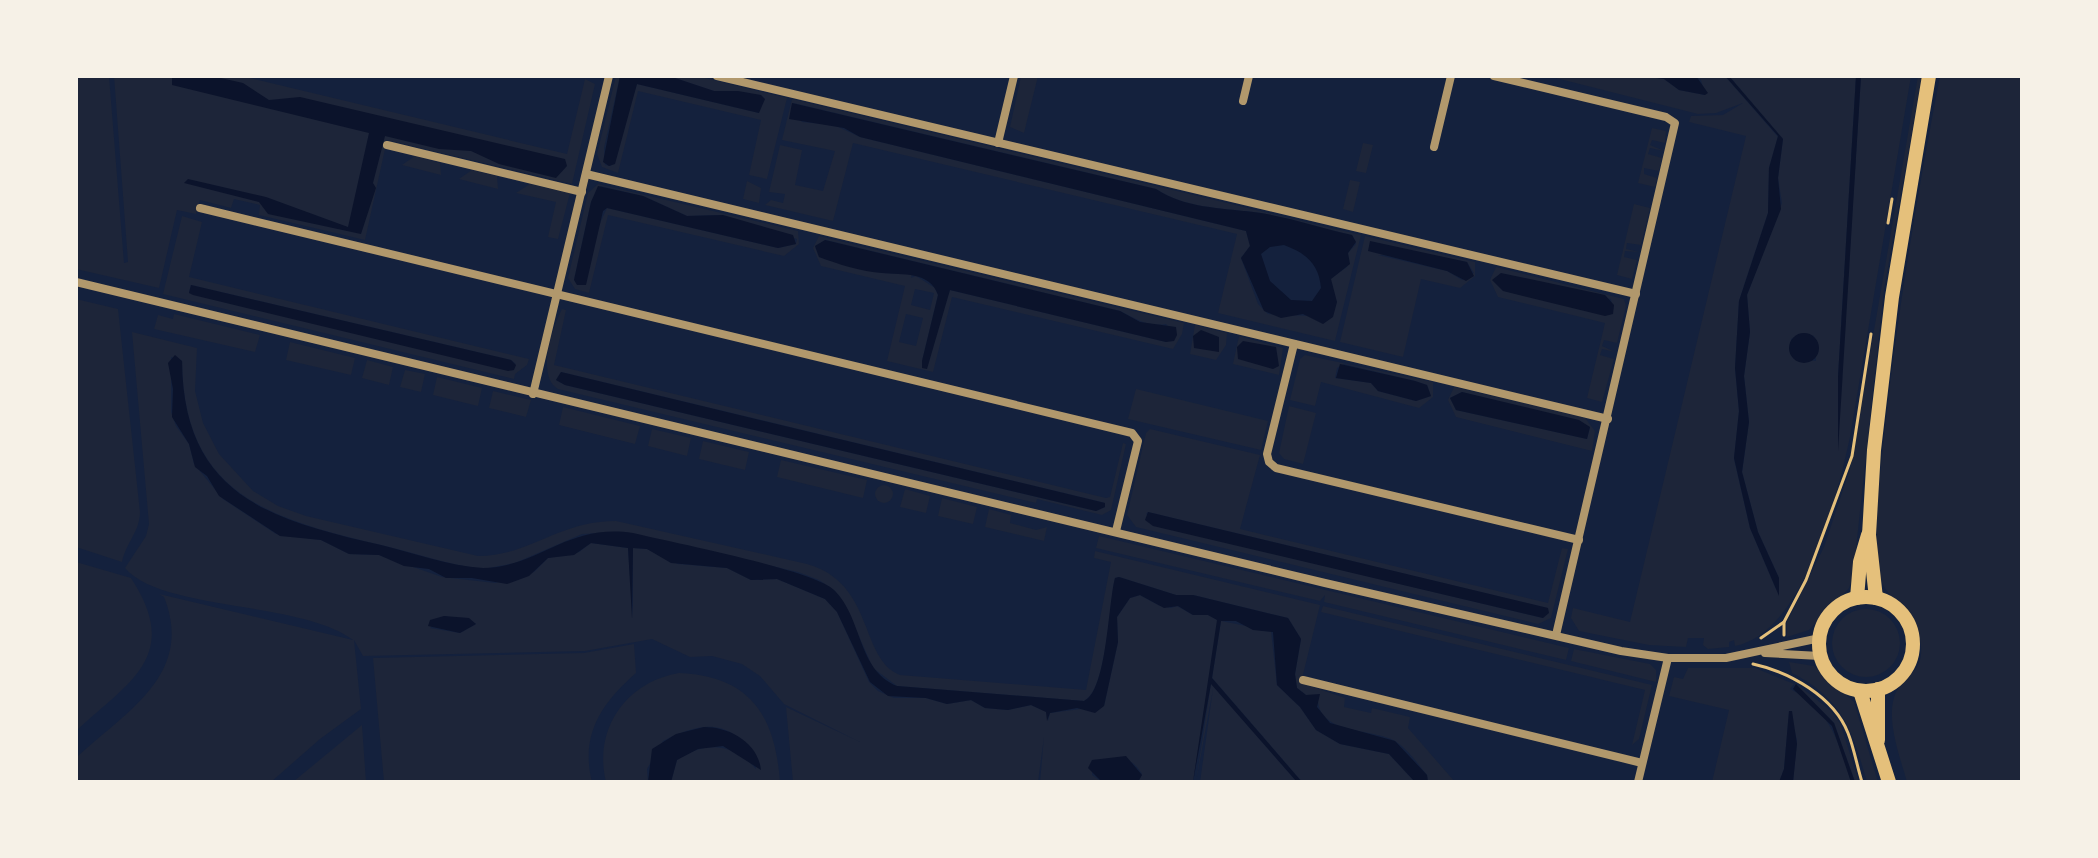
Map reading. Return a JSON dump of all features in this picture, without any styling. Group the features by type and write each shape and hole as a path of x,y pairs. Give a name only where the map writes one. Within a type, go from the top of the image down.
{"main road":[{"path":"1876,598 1869,535 1874,450 1892,297 1929,76"},
{"path":"1857,598 1860,562 1869,535"},
{"path":"1857,598 1876,598 1894,606 1906,619 1912,634 1913,651 1897,681 1878,689 1860,691 1834,679 1820,656 1820,638 1832,612 1857,598"},
{"path":"1878,689 1878,742"},
{"path":"1860,691 1889,782"}],"street":[{"path":"533,394 609,76"},
{"path":"717,76 1636,294"},
{"path":"998,143 1014,76"},
{"path":"1243,101 1249,76"},
{"path":"1434,147 1451,76"},
{"path":"1494,76 1666,117 1675,123 1556,635"},
{"path":"1536,86 1539,76"},
{"path":"387,145 582,192"},
{"path":"586,174 1608,419"},
{"path":"200,208 1137,435 1116,531"},
{"path":"76,282 533,394 1556,635 1668,658 1726,658 1820,638"},
{"path":"1294,344 1267,454 1269,462 1276,468 1579,540"},
{"path":"1760,652 1820,656"},
{"path":"1638,782 1668,658"},
{"path":"1303,680 1642,763"}],"path":[{"path":"1887,229 1894,185"},
{"path":"1784,644 1784,622 1806,580 1852,456 1873,324"},
{"path":"1785,656 1787,675"},
{"path":"1726,658 1787,675 1832,708 1848,731 1862,782"}],"shaded area":[{"path":"76,76 109,76 124,263 128,262 114,76 241,76 567,154 585,79 595,84 572,184 387,140 365,240 259,215 260,205 234,199 231,208 200,200 196,214 177,210 159,288 76,269"},
{"path":"172,76 212,76 243,83 269,100 300,97 565,159 567,166 556,178 499,164 471,151 439,149 385,136 373,183 376,188 361,234 268,214 259,202 184,183 188,179 266,197 348,227 369,133 172,85"},
{"path":"616,76 620,76 604,148 605,165 611,166 637,84 759,113 738,91 714,91 669,76 697,76 787,98 767,179 749,175 761,120 638,91 618,173 602,167 597,154"},
{"path":"620,76 669,76 714,91 738,91 761,95 765,99 759,113 637,84 615,164 609,166 603,162"},
{"path":"1021,76 1038,76 1024,133 1010,127"},
{"path":"1548,76 1642,76 1664,79 1679,90 1705,95 1701,80 1696,76 1725,76 1778,137 1769,168 1768,213 1739,301 1735,368 1739,411 1734,459 1750,528 1776,589 1779,578 1758,532 1742,472 1749,422 1744,376 1750,332 1747,295 1782,203 1778,178 1783,139 1729,76 1856,76 1838,377 1838,433 1861,76 1911,76 1850,437 1826,526 1814,559 1780,616 1759,635 1735,646 1734,640 1729,642 1729,647 1708,649 1703,645 1704,638 1688,638 1686,647 1649,645 1579,631 1571,618 1573,608 1630,622 1746,136 1689,122 1691,116 1723,115 1743,103 1716,113 1698,114","holes":["1803,334 1814,336 1816,361 1794,358 1791,339"]},
{"path":"1642,76 1696,76 1708,93 1679,90 1664,79"},
{"path":"1725,76 1729,76 1783,139 1778,178 1781,209 1747,295 1750,332 1744,376 1749,422 1742,472 1758,532 1779,578 1779,596 1750,528 1734,458 1739,411 1735,368 1739,301 1768,213 1769,168 1778,136"},
{"path":"1856,76 1861,76 1838,451 1838,377"},
{"path":"1918,76 1922,76 1884,290 1853,576 1849,588 1809,630 1787,637 1787,622 1824,547 1850,469"},
{"path":"1940,76 2022,76 2022,782 1907,782 1892,721 1894,697 1920,661 1921,647 1914,622 1883,585 1880,576 1877,544 1879,487 1901,301"},
{"path":"792,99 1361,235 1335,341 1218,313 1237,234 853,143 833,221 765,205 771,200 783,203 785,194 769,192 780,145 802,150 795,185 823,191 835,151 782,140","holes":["793,103 1156,189 1191,204 1265,214 1352,235 1356,244 1348,253 1347,267 1331,278 1309,316 1268,314 1258,304 1241,258 1250,246 1246,231 860,137 834,125 802,122"]},
{"path":"792,103 1156,189 1191,204 1290,219 1352,235 1356,242 1348,253 1350,264 1331,279 1337,302 1333,317 1323,324 1303,314 1281,318 1264,311 1241,258 1250,246 1246,231 860,137 844,128 789,119","holes":["1284,245 1310,260 1317,272 1321,288 1312,301 1291,300 1270,281 1261,254 1270,247"]},
{"path":"1652,128 1666,131 1665,143 1652,140 1650,145 1664,151 1650,148 1648,154 1662,158 1659,171 1644,168 1644,174 1657,178 1655,187 1638,183"},
{"path":"1363,143 1373,145 1366,173 1356,171"},
{"path":"415,156 440,163 441,175 402,165"},
{"path":"472,170 497,176 498,189 459,179"},
{"path":"1350,180 1360,182 1353,212 1343,209"},
{"path":"747,181 761,188 759,203 743,199"},
{"path":"530,184 570,193 558,239 548,237 556,202 516,193"},
{"path":"598,184 798,231 799,244 784,256 608,215 589,293 575,289 568,278 588,193","holes":["601,186 643,196 687,216 717,215 797,239 796,244 778,248 607,208 574,280 591,202"]},
{"path":"598,186 643,196 687,216 723,215 793,235 796,244 778,248 607,208 603,211 586,285 577,285 574,280 591,202"},
{"path":"1634,204 1650,208 1641,245 1627,243 1626,249 1639,252 1625,251 1624,257 1637,260 1632,279 1617,275"},
{"path":"182,216 202,222 189,277 529,359 514,379 163,294","holes":["191,285 511,360 516,364 189,292"]},
{"path":"819,236 1184,323 1182,334 1173,349 952,297 933,372 887,361 905,286 821,266 813,248","holes":["826,240 1120,311 1148,323 1166,324 1177,335 1166,342 950,290 922,361 938,295 935,288 916,276 911,278 912,274 883,273 819,257 815,246","915,289 934,293 930,310 911,305","906,314 923,318 916,346 899,342"]},
{"path":"1365,236 1475,262 1475,276 1460,288 1421,279 1403,357 1340,342","holes":["1378,255 1432,255 1467,262 1474,273 1462,280 1447,271"]},
{"path":"825,240 1120,311 1140,322 1176,327 1177,335 1174,341 1166,342 950,290 927,369 922,368 938,295 934,287 922,278 866,271 819,257 815,246"},
{"path":"1370,241 1467,262 1474,276 1466,281 1447,271 1368,251"},
{"path":"1496,267 1624,299 1626,306 1617,343 1604,340 1602,346 1615,352 1602,349 1600,355 1614,359 1602,402 1587,398 1605,323 1498,297 1490,280","holes":["1492,280 1611,299 1613,314"]},
{"path":"1501,273 1605,295 1614,305 1613,314 1605,316 1503,291 1492,280"},
{"path":"191,285 511,360 516,365 514,370 508,371 193,295 189,293"},
{"path":"76,299 118,309 140,512 138,525 122,562 76,547"},
{"path":"562,309 566,310 554,365 1106,498 1110,497 1123,443 1126,444 1111,510 1102,515 1037,499 1036,503 558,389 551,383 547,363","holes":["561,372 1105,503 1105,507 1096,511 565,385 556,380"]},
{"path":"174,314 260,335 255,352 154,329 158,315 173,319"},
{"path":"1195,325 1227,333 1226,345 1216,360 1190,354"},
{"path":"1201,330 1219,337 1219,352 1194,348 1193,336"},
{"path":"132,332 197,348 195,391 203,423 219,454 253,491 278,506 306,516 478,556 513,551 577,526 616,521 807,564 829,574 844,587 855,603 878,654 887,666 900,675 1086,690 1111,562 1094,558 1095,551 1320,605 1301,683 1345,698 1344,707 1371,713 1372,708 1410,717 1408,728 1455,782 1428,782 1427,775 1411,755 1396,742 1343,727 1324,716 1318,695 1306,695 1297,688 1295,674 1301,639 1288,618 1193,595 1176,595 1119,577 1115,578 1098,681 1092,694 1084,701 897,686 873,668 846,607 835,591 819,580 798,572 623,532 582,534 515,563 483,569 444,562 304,524 270,511 241,494 216,471 198,443 186,406 182,361 171,357 171,412 176,426 189,444 194,464 223,499 276,534 321,540 349,554 379,555 442,577 495,583 534,572 548,558 579,552 591,543 628,548 633,618 633,548 647,549 678,564 727,568 751,580 777,579 825,599 837,612 869,682 878,691 894,698 926,698 947,704 971,700 985,708 1008,710 1031,705 1047,712 1048,721 1050,713 1104,706 1118,642 1117,617 1130,598 1140,595 1158,605 1177,606 1193,615 1208,615 1218,620 1193,782 1138,782 1142,774 1132,762 1114,758 1092,760 1092,775 1102,782 1040,782 1044,737 1038,782 793,782 786,707 860,742 784,704 760,676 742,664 712,656 690,657 652,639 585,651 363,656 354,640 361,709 320,739 271,782 76,782 76,758 134,707 163,670 170,649 171,624 164,597 159,594 353,640 330,627 301,618 169,592 143,582 125,568 146,536 149,524","holes":["444,616 475,623 460,633 430,628"]},
{"path":"1804,333 1815,337 1819,348 1815,359 1804,363 1793,359 1789,348 1793,337"},
{"path":"1239,336 1283,348 1279,375 1233,364"},
{"path":"1243,341 1276,347 1279,366 1273,369 1238,359 1237,347"},
{"path":"290,342 355,358 351,375 286,360"},
{"path":"175,355 182,361 186,406 198,443 216,472 240,494 303,525 444,562 483,568 521,561 590,534 633,533 771,566 821,582 834,590 843,602 874,668 897,686 1084,701 1092,694 1098,681 1115,578 1119,577 1176,595 1193,595 1288,618 1301,639 1295,674 1297,688 1306,695 1320,694 1317,707 1330,723 1395,741 1427,775 1428,782 1415,782 1389,754 1340,744 1316,730 1300,707 1277,685 1273,632 1253,630 1236,621 1221,621 1212,678 1302,782 1297,782 1211,684 1193,782 1217,620 1208,615 1193,615 1178,606 1164,608 1140,595 1130,598 1117,617 1118,642 1104,706 1095,713 1077,708 1050,713 1047,721 1046,712 1031,705 1008,710 985,708 971,700 947,704 926,698 888,696 870,682 837,612 825,599 777,579 751,580 727,568 671,563 647,549 633,548 632,618 628,548 591,543 574,555 548,558 529,576 507,584 472,578 446,578 429,569 404,566 379,555 349,554 321,540 280,536 219,496 207,476 195,467 189,444 172,417 173,389 168,363"},
{"path":"1305,355 1433,382 1433,397 1419,408 1321,382 1315,406 1290,400 1300,359","holes":["1344,364 1427,385 1431,396 1416,401 1378,391 1371,383 1335,378 1337,368"]},
{"path":"367,360 393,367 389,385 362,378"},
{"path":"1340,364 1427,385 1431,396 1416,401 1378,391 1371,383 1336,378"},
{"path":"405,370 425,374 421,392 400,387"},
{"path":"561,372 1105,503 1105,507 1096,511 565,385 556,380"},
{"path":"437,377 482,388 478,406 433,395"},
{"path":"1454,387 1585,418 1595,431 1592,451 1456,417 1448,400","holes":["1462,392 1590,427 1587,439 1456,410 1450,398"]},
{"path":"1136,389 1268,421 1261,450 1128,419"},
{"path":"493,391 531,400 526,417 489,408"},
{"path":"1462,392 1579,420 1590,427 1587,439 1456,410 1450,398"},
{"path":"1289,406 1316,413 1303,464 1284,459 1279,453"},
{"path":"563,407 640,426 635,444 559,425"},
{"path":"652,429 691,438 687,456 648,446"},
{"path":"1150,429 1260,455 1240,529 1548,603 1562,548 1568,549 1551,618 1538,624 1136,527 1127,515 1146,433","holes":["1148,512 1547,608 1543,618 1170,529 1146,514"]},
{"path":"703,441 749,452 745,470 699,459"},
{"path":"781,460 867,480 863,498 777,477"},
{"path":"880,485 888,485 893,494 891,501 880,503 875,498 875,490"},
{"path":"905,489 930,496 926,513 900,507"},
{"path":"942,498 977,507 973,524 938,516"},
{"path":"989,509 1011,515 1010,523 1036,530 1047,527 1044,541 985,527"},
{"path":"1148,512 1548,608 1549,613 1543,618 1153,526 1145,520"},
{"path":"1099,536 1569,648 1566,660 1324,602 1325,595 1320,601 1096,548"},
{"path":"76,562 131,578 145,605 152,628 150,648 143,665 115,697 76,731"},
{"path":"1323,606 1652,685 1639,739 1632,745 1645,690 1321,612"},
{"path":"1873,609 1894,624 1900,643 1898,656 1890,667 1873,677 1859,677 1842,667 1834,656 1832,636 1842,619 1853,611"},
{"path":"444,616 469,618 476,624 460,633 428,626 430,620"},
{"path":"1221,621 1271,631 1277,685 1300,707 1316,730 1340,744 1389,754 1415,782 1302,782 1212,678"},
{"path":"634,644 636,673 604,708 592,734 589,765 592,782 384,782 373,658 584,653"},
{"path":"1574,649 1650,664 1656,670 1656,682 1571,661"},
{"path":"1789,662 1814,666 1854,702 1878,782 1867,782 1850,732 1834,705 1792,673"},
{"path":"1688,668 1755,668 1799,686 1830,710 1840,723 1859,782 1855,782 1834,723 1794,684 1790,689 1814,706 1831,728 1851,782 1793,782 1797,740 1789,712 1784,769 1779,782 1712,782 1729,710 1669,696 1674,677 1683,679"},
{"path":"679,673 724,682 741,691 754,704 765,719 772,737 780,782 671,782 677,760 708,748 738,754 756,769 756,755 735,735 724,729 703,727 663,741 647,769 648,782 606,782 604,744 618,711 643,686"},
{"path":"1211,683 1297,782 1200,782 1213,689 1196,782"},
{"path":"1796,684 1834,723 1855,782 1851,782 1832,726 1793,689"},
{"path":"1789,711 1792,711 1797,744 1793,782 1779,782 1784,769"},
{"path":"362,725 366,782 293,782"},
{"path":"704,727 723,730 741,738 754,751 761,770 723,746 698,749 677,760 671,782 648,782 652,749 676,734"},
{"path":"1126,756 1142,775 1138,782 1102,782 1088,768 1092,760"}]}
